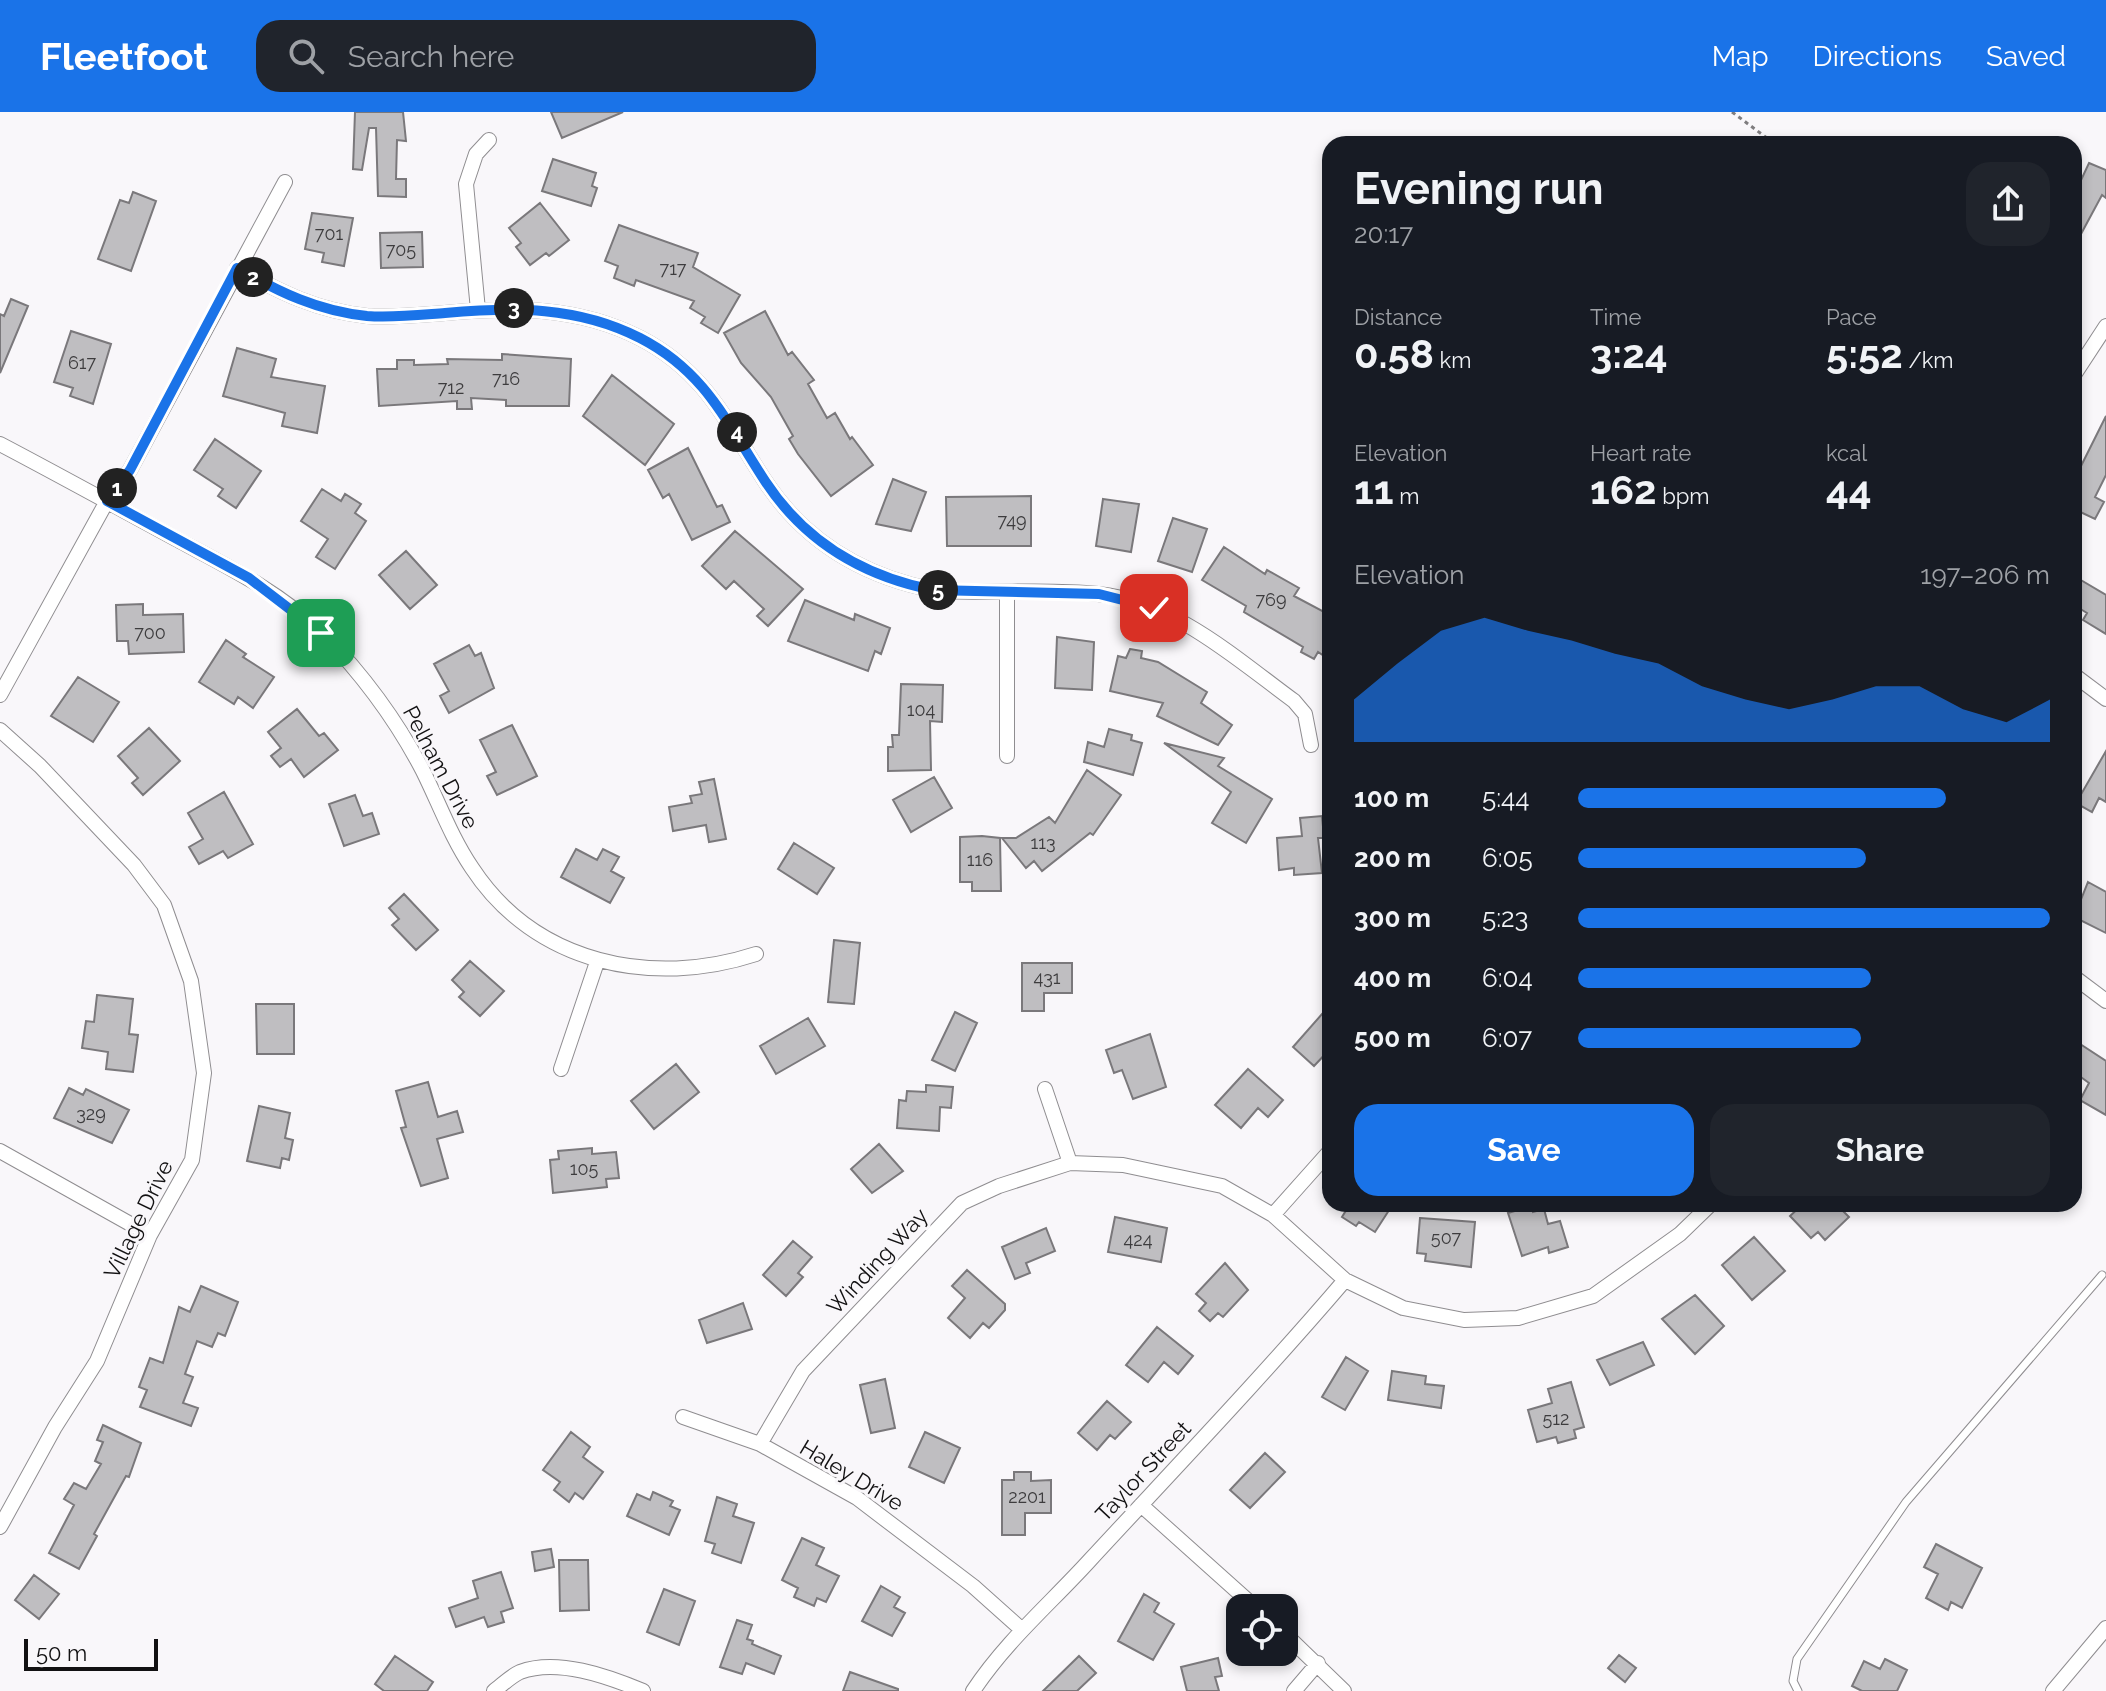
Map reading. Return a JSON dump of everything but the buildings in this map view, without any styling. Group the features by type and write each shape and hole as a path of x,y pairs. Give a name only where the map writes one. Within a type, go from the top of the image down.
{"street":[{"path":"478,310 466,184 476,154 489,140"},
{"path":"0,695 107,501 130,470 285,182"},
{"path":"237,268 276,290 330,310 400,316 478,310 560,311 611,325 641,338 689,371 710,392 786,509 835,553 870,572 907,585 965,593 1099,594 1129,600 1182,621 1294,701 1305,714 1311,745"},
{"path":"2082,363 2106,326"},
{"name":"Pelham Drive","path":"0,444 249,578 321,633 354,668 399,730 456,842 484,884 544,937 597,962 652,970 701,968 756,954"},
{"path":"1007,592 1007,756"},
{"path":"2082,681 2106,699"},
{"name":"Village Drive","path":"0,730 40,766 149,882 176,931 187,969 204,1073 192,1160 150,1235 97,1361 55,1427 0,1527"},
{"path":"561,1069 597,962"},
{"path":"2082,983 2106,1001"},
{"path":"1045,1089 1070,1163"},
{"path":"0,1151 150,1235"},
{"path":"1273,1215 1322,1160"},
{"name":"Winding Way","path":"760,1444 803,1371 962,1203 999,1186 1070,1163 1123,1165 1222,1186 1273,1215 1345,1280 1403,1308 1464,1320 1518,1318 1593,1296 1680,1234 1703,1212"},
{"name":"Taylor Street","path":"973,1691 1020,1628 1141,1505 1345,1280"},
{"name":"Haley Drive","path":"683,1417 760,1444 857,1498 973,1586 1020,1628"},
{"path":"1141,1505 1240,1594"},
{"path":"2053,1691 2106,1628"},
{"path":"1298,1645 1344,1691"},
{"path":"1294,1691 1318,1663"},
{"path":"494,1691 518,1673 550,1665 619,1681 643,1691"}],"lane":[{"path":"1798,1691 1793,1681 1797,1659 1879,1537 1987,1405 2102,1275"}],"path":[{"path":"1732,112 1764,136"}],"route":[{"path":"321,633 249,578 107,501 130,470 237,268 306,303 368,316 514,308 560,311 611,325 641,338 689,371 710,392 786,509 809,532 852,564 907,585 933,590 1099,594 1154,608"}]}
